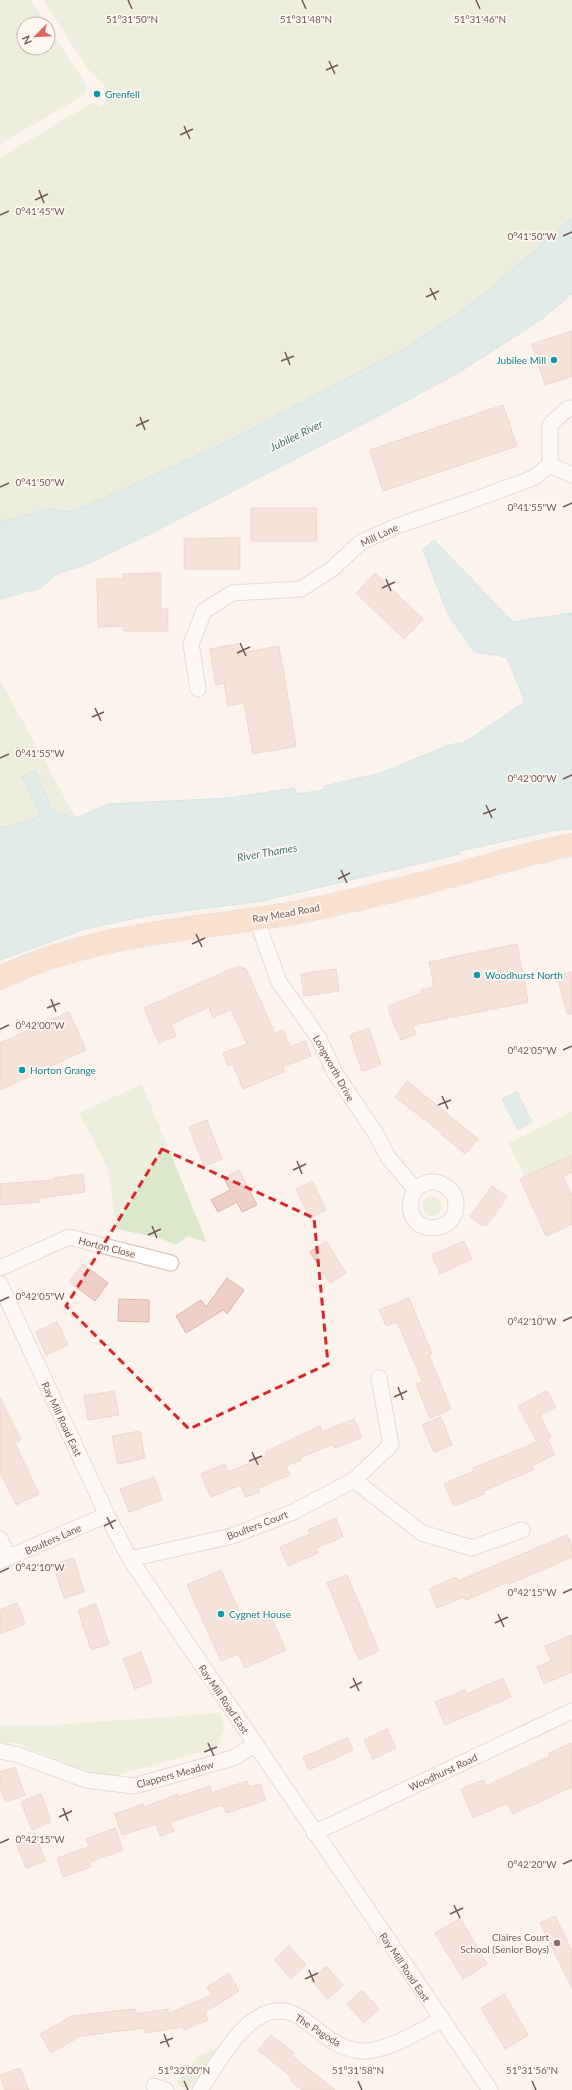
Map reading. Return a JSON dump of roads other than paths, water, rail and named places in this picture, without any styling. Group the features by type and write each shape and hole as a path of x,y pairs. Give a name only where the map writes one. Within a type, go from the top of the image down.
{"main road":[{"name":"Ray Mead Road","path":"0,978 49,957 91,944 146,934 299,912 392,891 536,852 572,845"}],"street":[{"path":"572,408 567,410 550,425 550,465 572,475"},
{"name":"Mill Lane","path":"198,689 191,644 204,611 232,593 301,588 332,569 361,542 397,526 533,478 550,465"},
{"name":"Longworth Drive","path":"256,918 279,982 318,1037 335,1073 376,1134 388,1157 415,1189"},
{"name":"Horton Close","path":"0,1268 69,1238 171,1263"},
{"name":"Ray Mill Road East","path":"0,1284 106,1516 130,1559 314,1833 490,2090"},
{"name":"Boulters Court","path":"130,1559 232,1536 293,1512 354,1480 390,1445 379,1378"},
{"path":"354,1480 422,1533 472,1548 522,1530"},
{"name":"Boulters Lane","path":"4,1560 106,1516"},
{"path":"0,1540 4,1560"},
{"name":"Woodhurst Road","path":"314,1833 572,1711"},
{"name":"Clappers Meadow","path":"0,1751 16,1754 86,1780 134,1786 233,1758 255,1745"},
{"name":"The Pagoda","path":"200,2090 238,2035 251,2021 267,2014 287,2013 295,2015 330,2040 347,2048 359,2050 383,2048 441,2020"}],"water":[{"name":"Jubilee River","path":"572,218 572,294 539,321 458,373 156,531 87,564 57,574 40,588 0,599 0,522 48,509 73,512 225,443 407,347 462,311 489,290"},
{"name":"River Thames","path":"434,540 513,622 572,613 572,829 555,830 460,851 459,854 262,901 145,916 85,929 0,960 0,827 10,827 41,816 22,777 35,771 53,812 76,818 108,804 230,798 294,788 297,794 323,790 325,786 381,773 449,745 465,742 525,702 507,657 474,652 448,614 423,550"},
{"path":"517,1092 532,1122 518,1130 502,1099"}],"place":[{"name":"Grenfell","path":"97,94"},
{"name":"Jubilee Mill","path":"554,360"},
{"name":"Woodhurst North","path":"477,975"},
{"name":"Horton Grange","path":"22,1070"},
{"name":"Cygnet House","path":"221,1614"},
{"name":"Claires Court School (Senior Boys)","path":"557,1943"}]}
